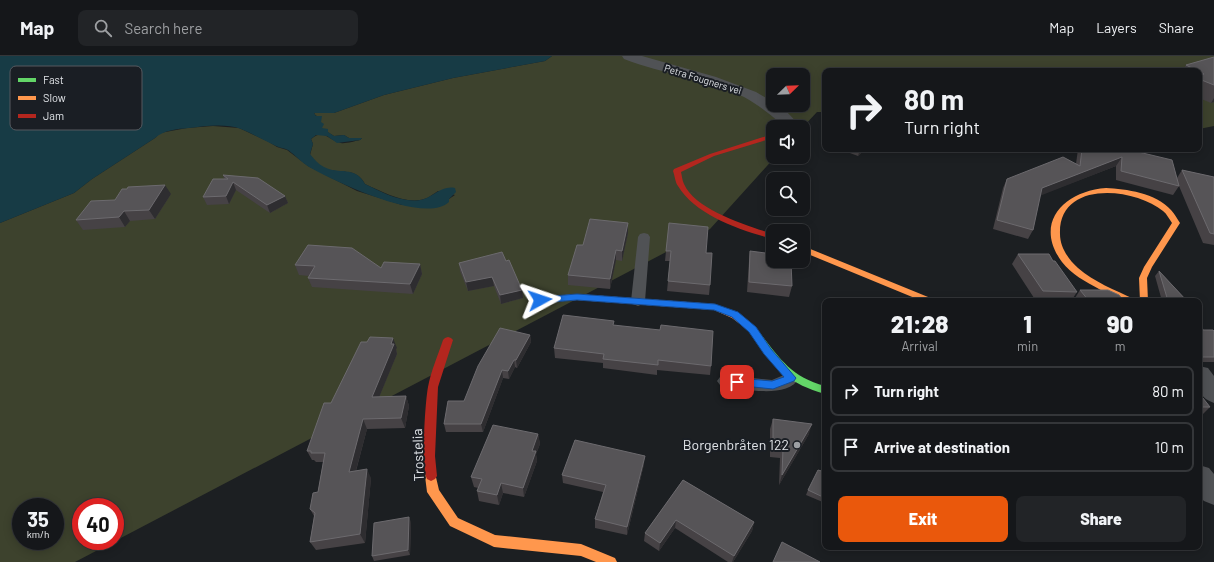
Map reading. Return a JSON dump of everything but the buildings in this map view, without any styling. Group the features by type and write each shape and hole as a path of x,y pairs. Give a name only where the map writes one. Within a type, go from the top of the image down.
{"street":[{"name":"Petra Fougners vei","path":"629,56 709,78 745,91 760,99 786,120"},
{"path":"766,138 716,153 694,161 677,170 678,183 682,190 708,211 766,234"},
{"path":"1125,298 1090,281 1064,259 1055,238 1057,216 1073,199 1089,191 1112,190 1133,194 1156,203 1168,211 1176,223 1148,266 1143,278 1144,298"},
{"path":"810,253 923,298"},
{"path":"540,300 577,297 715,307 735,315 752,329 768,352 791,378 810,388 822,390"},
{"name":"Trostelia","path":"448,340 432,387 429,456 433,492 454,522 494,541 581,550 611,562"},
{"path":"1202,379 1214,394"}],"lane":[{"path":"638,301 644,237"},
{"path":"725,381 773,386 791,378"}],"green space":[{"path":"552,56 1214,56 1214,126 1202,128 1202,68 822,68 822,112 817,112 810,120 766,120 766,164 769,164 710,229 124,536 124,498 72,498 72,550 98,550 75,562 0,562 0,223 74,193 92,179 155,138 160,133 187,128 213,126 239,128 277,147 287,150 308,166 357,191 402,205 449,199 455,195 438,191 424,199 402,199 365,184 361,178 352,173 324,168 310,155 313,144 311,139 315,136 323,135 337,142 343,143 360,140 362,138 349,138 344,135 334,136 321,128 321,119 314,114 315,113 334,113 384,95 453,78 545,61"}],"water":[{"path":"0,56 552,56 545,61 453,78 384,95 334,113 314,113 316,116 322,116 321,122 324,124 322,128 328,129 328,132 334,136 344,135 349,138 362,138 360,140 337,143 327,136 316,135 311,139 313,144 310,154 320,164 330,169 352,172 361,178 365,184 393,197 401,199 424,199 442,189 450,187 455,188 456,192 449,199 449,202 437,208 421,208 401,205 338,182 306,165 288,150 276,146 241,129 228,126 202,126 175,129 162,133 92,179 74,193 0,223"}],"traffic: fast":[{"path":"752,329 775,359 790,375 799,381 822,389"}],"traffic: slow":[{"path":"1125,298 1102,287 1075,270 1059,250 1055,227 1058,217 1064,207 1073,199 1086,193 1106,190 1140,196 1160,205 1167,210 1176,223 1148,267 1143,278 1144,298"},
{"path":"810,252 923,298"},
{"path":"540,300 577,297 715,307 735,316 752,329"},
{"path":"431,476 433,492 454,522 494,541 581,550 611,562"}],"traffic: jam":[{"path":"766,138 712,155 677,171 680,184 688,196 700,206 730,221 766,234"},
{"path":"431,476 429,456 433,387 448,340"}],"place":[{"name":"Borgenbråten 122","path":"797,445"}],"route":[{"path":"540,300 577,297 653,302 715,307 735,315 752,329 768,352 791,378 773,386 737,382"}]}
